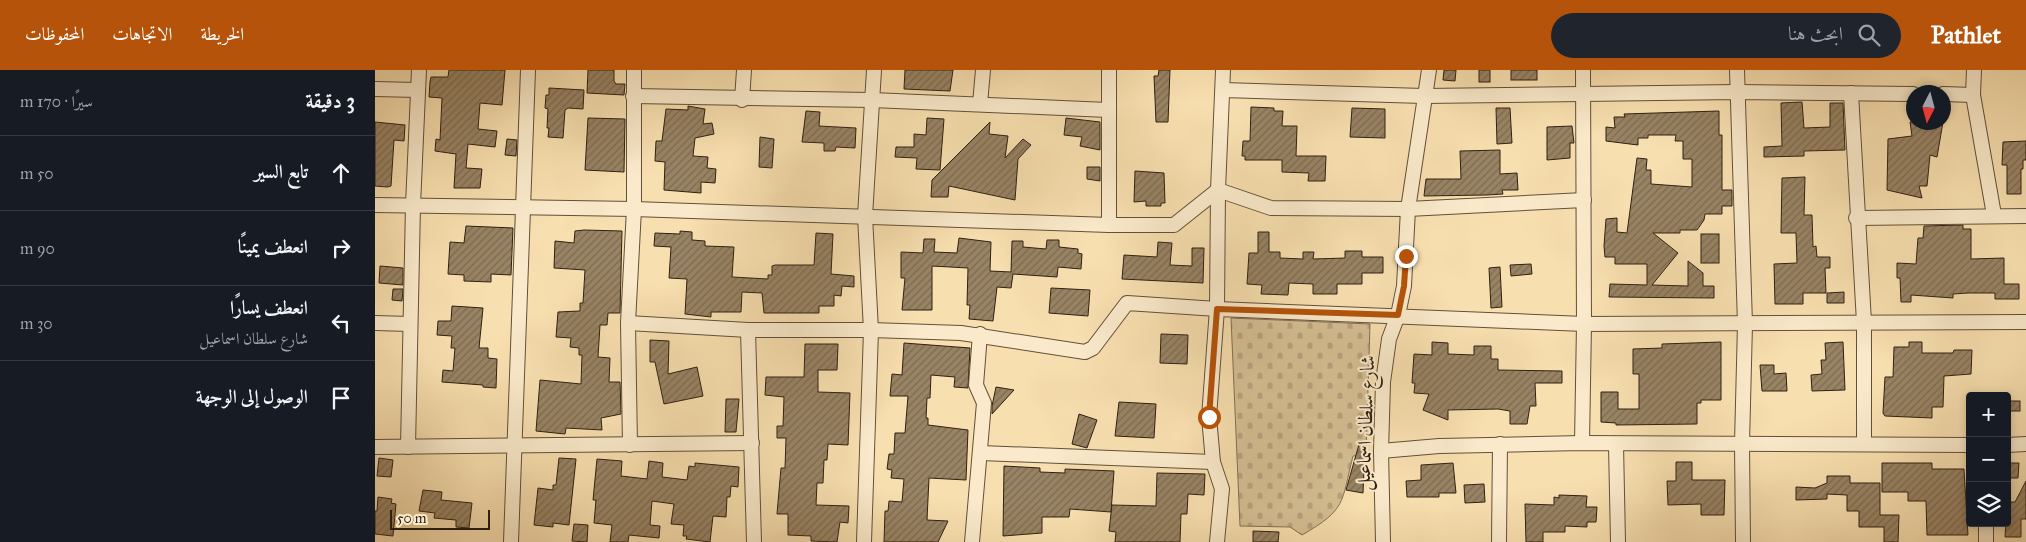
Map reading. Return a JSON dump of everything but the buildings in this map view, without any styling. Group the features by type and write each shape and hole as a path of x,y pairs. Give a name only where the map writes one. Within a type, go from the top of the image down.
{"street":[{"path":"408,447 413,205 419,70"},
{"path":"511,542 528,70"},
{"path":"630,445 628,324 634,209 634,70"},
{"path":"742,100 744,70"},
{"path":"864,542 871,330 865,216 874,70"},
{"path":"980,104 983,70"},
{"path":"1109,70 1109,225"},
{"path":"1217,542 1222,489 1213,462 1209,417 1217,309 1218,190 1223,70"},
{"name":"شارع سلطان اسماعيل","path":"1383,542 1381,404 1385,360 1404,286 1408,209 1429,70"},
{"path":"1582,443 1584,324 1583,70"},
{"path":"1737,70 1745,324 1742,442 1743,542"},
{"path":"1974,70 1973,94 1994,215"},
{"path":"375,89 417,90"},
{"path":"1223,90 1424,96 1737,92 1906,94"},
{"path":"1851,93 1856,218 1864,322 1864,443"},
{"path":"1951,94 1973,94"},
{"path":"633,96 742,100 872,100 1108,110"},
{"path":"1218,190 1271,208 1408,209 1584,200"},
{"path":"375,205 634,209 1109,225 1174,225 1218,190"},
{"path":"1856,218 2026,216"},
{"path":"628,324 748,330 871,330 980,334 1085,352 1093,348 1127,303 1217,309 1584,324 2026,322"},
{"path":"375,323 410,324"},
{"path":"748,330 754,542"},
{"path":"972,542 984,403 977,385 980,334"},
{"path":"1381,451 1500,444 1582,443 1742,442 1966,445"},
{"path":"375,447 752,443"},
{"path":"1499,542 1500,444"},
{"path":"1616,444 1618,542"},
{"path":"2011,445 2026,444"},
{"path":"981,453 1213,462"},
{"path":"1986,527 1986,542"}],"green space":[{"path":"1231,318 1370,324 1366,455 1353,456 1343,495 1335,511 1317,526 1302,535 1290,527 1240,526"}],"route":[{"path":"1209,417 1217,309 1398,315 1404,286 1406,256"}]}
